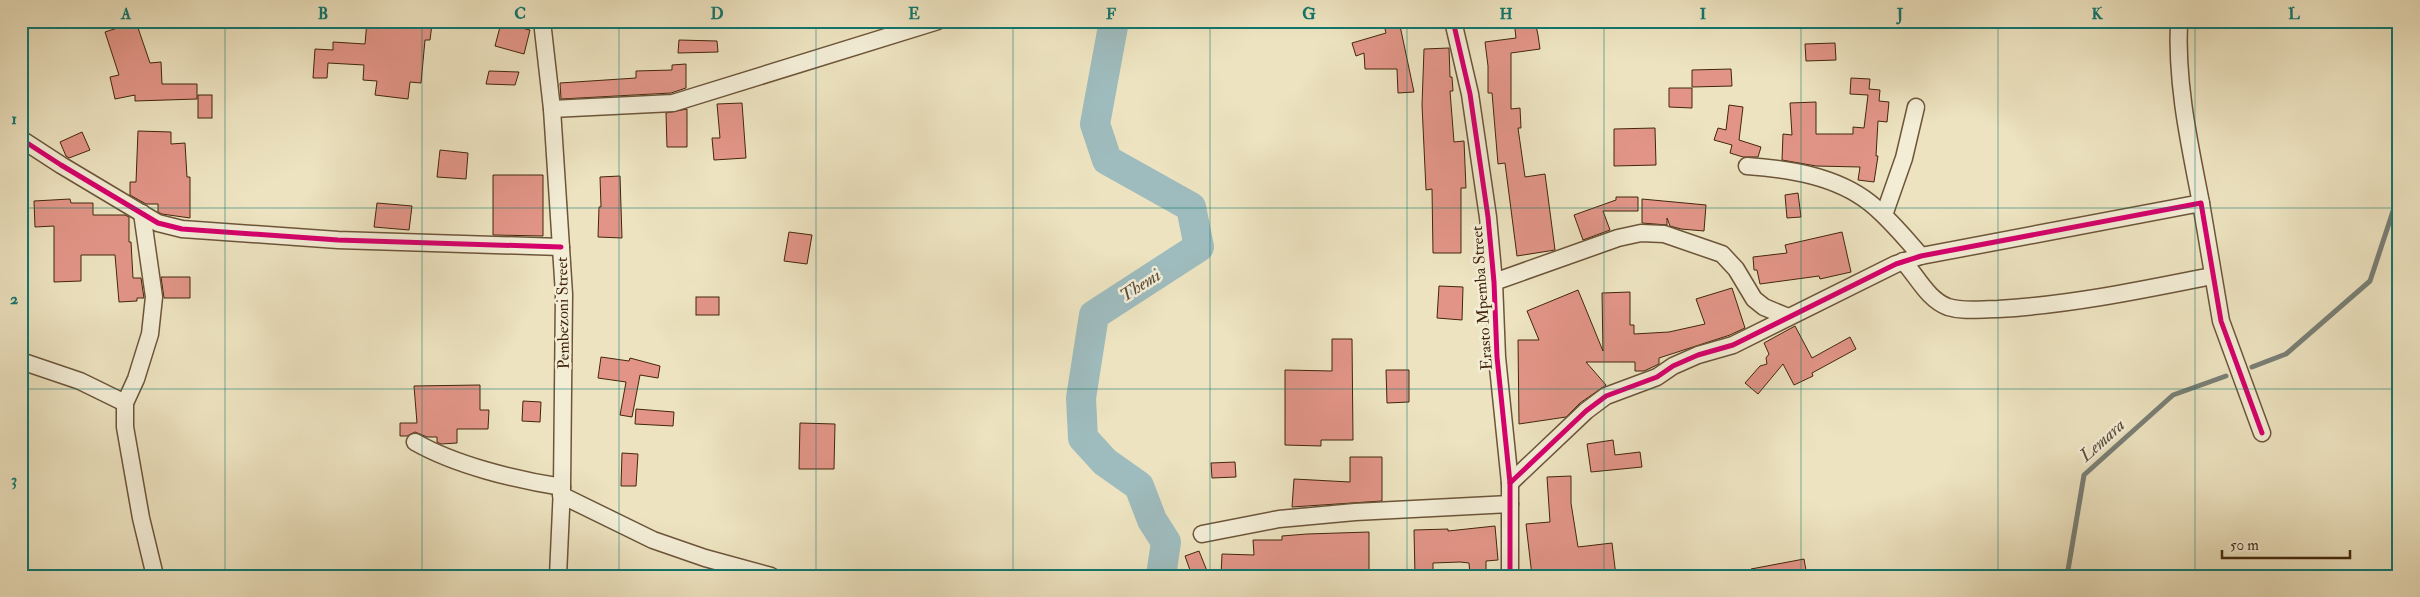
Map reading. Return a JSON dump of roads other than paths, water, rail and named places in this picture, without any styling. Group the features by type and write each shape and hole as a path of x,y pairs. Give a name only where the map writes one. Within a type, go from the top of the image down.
{"street":[{"name":"Pembezoni Street","path":"542,21 552,109 564,294 558,576"},
{"path":"552,109 673,103 938,21"},
{"name":"Erasto Mpemba Street","path":"1453,21 1470,94 1488,217 1494,282 1497,357 1510,483 1510,576"},
{"path":"2179,21 2178,50 2181,98 2221,321 2262,433"},
{"path":"1884,215 1904,158 1916,107"},
{"path":"21,139 61,166 158,223 182,229 338,240 561,247"},
{"path":"1747,166 1791,169 1834,184 1869,202 1884,215 1921,256"},
{"path":"1510,483 1586,411 1606,396 1657,377 1673,366 1698,355 1733,345 1904,261 1921,256 2201,203"},
{"path":"142,213 154,297 150,334 136,379 125,403 125,427 141,518 155,576"},
{"path":"1494,282 1618,238 1641,233 1664,234 1722,254 1736,269 1754,299 1764,307 1788,317"},
{"path":"1904,261 1934,298 1948,306 1966,310 2025,307 2126,293 2212,276"},
{"path":"21,362 80,382 125,403"},
{"path":"415,442 456,462 561,491 653,540 705,558 755,570 771,576"},
{"path":"1202,534 1279,519 1326,514 1510,504"}],"waterway":[{"name":"Themi","path":"1114,21 1095,124 1107,160 1191,207 1199,247 1094,315 1081,398 1083,438 1105,462 1139,486 1152,520 1166,542 1161,576"},
{"name":"Lemara","path":"2252,367 2286,354 2370,281 2399,193"},
{"name":"Lemara","path":"2067,576 2084,475 2173,395 2226,376"}]}
